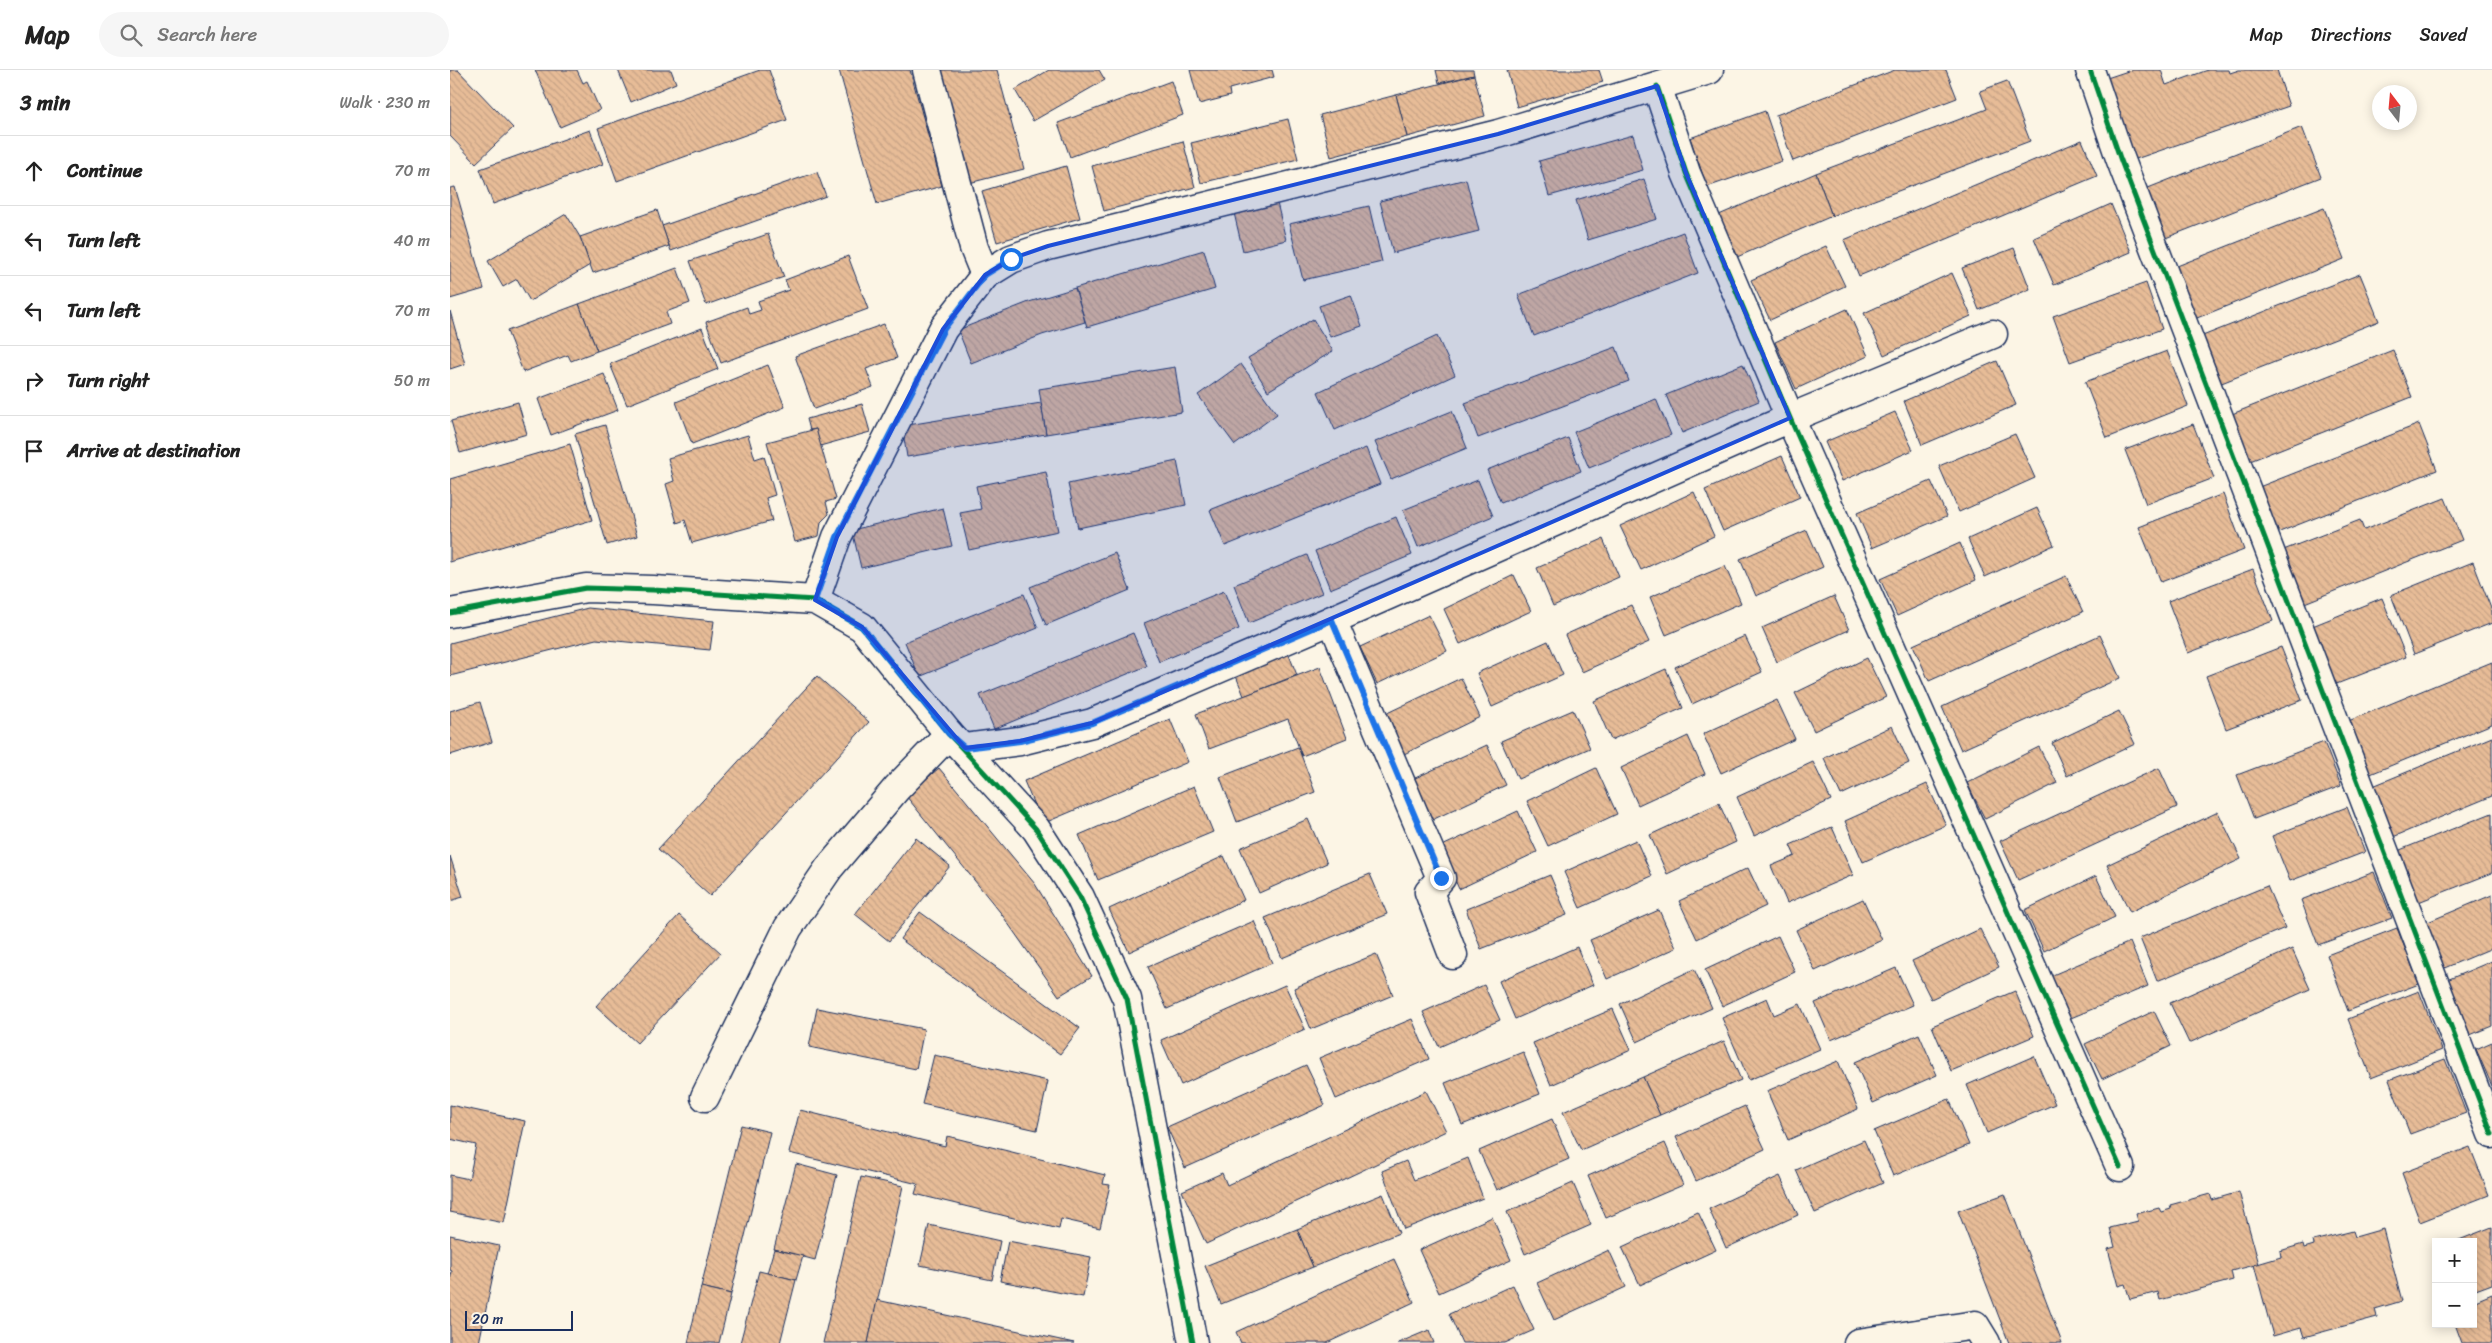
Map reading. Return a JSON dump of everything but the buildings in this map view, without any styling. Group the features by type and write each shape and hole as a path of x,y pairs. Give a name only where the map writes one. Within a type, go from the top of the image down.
{"street":[{"path":"927,70 974,248 985,275"},
{"path":"815,600 837,537 944,329 985,275 1011,259 1048,246 1498,134 1709,70"},
{"path":"2090,70 2120,158 2492,1134"},
{"path":"1657,86 1686,173 1790,418 2120,1167"},
{"path":"705,1097 788,928 829,868 897,788 957,741 1020,741 1092,723 1332,620 1790,418 1993,334"},
{"path":"450,613 586,588 653,590 815,600 862,627 957,741 1036,829 1080,897 1127,999 1193,1343"},
{"path":"1332,620 1441,878 1429,892 1454,955"},
{"path":"1858,1343 1975,1325 1986,1343"}],"highlighted area":[{"path":"1657,86 1686,173 1790,418 1092,723 1020,741 965,748 862,627 815,600 837,537 943,329 985,275 1011,259 1048,246 1498,134"}],"cycle path":[{"path":"2090,70 2120,158 2492,1134"},
{"path":"1657,86 1686,173 1790,418 2120,1167"},
{"path":"450,613 586,588 653,590 815,600 862,627 949,734 1036,829 1080,897 1127,999 1193,1343"}],"route":[{"path":"1011,259 985,275 944,329 837,537 815,600 862,627 949,734 965,748 1020,741 1092,723 1332,620 1441,878"}]}
